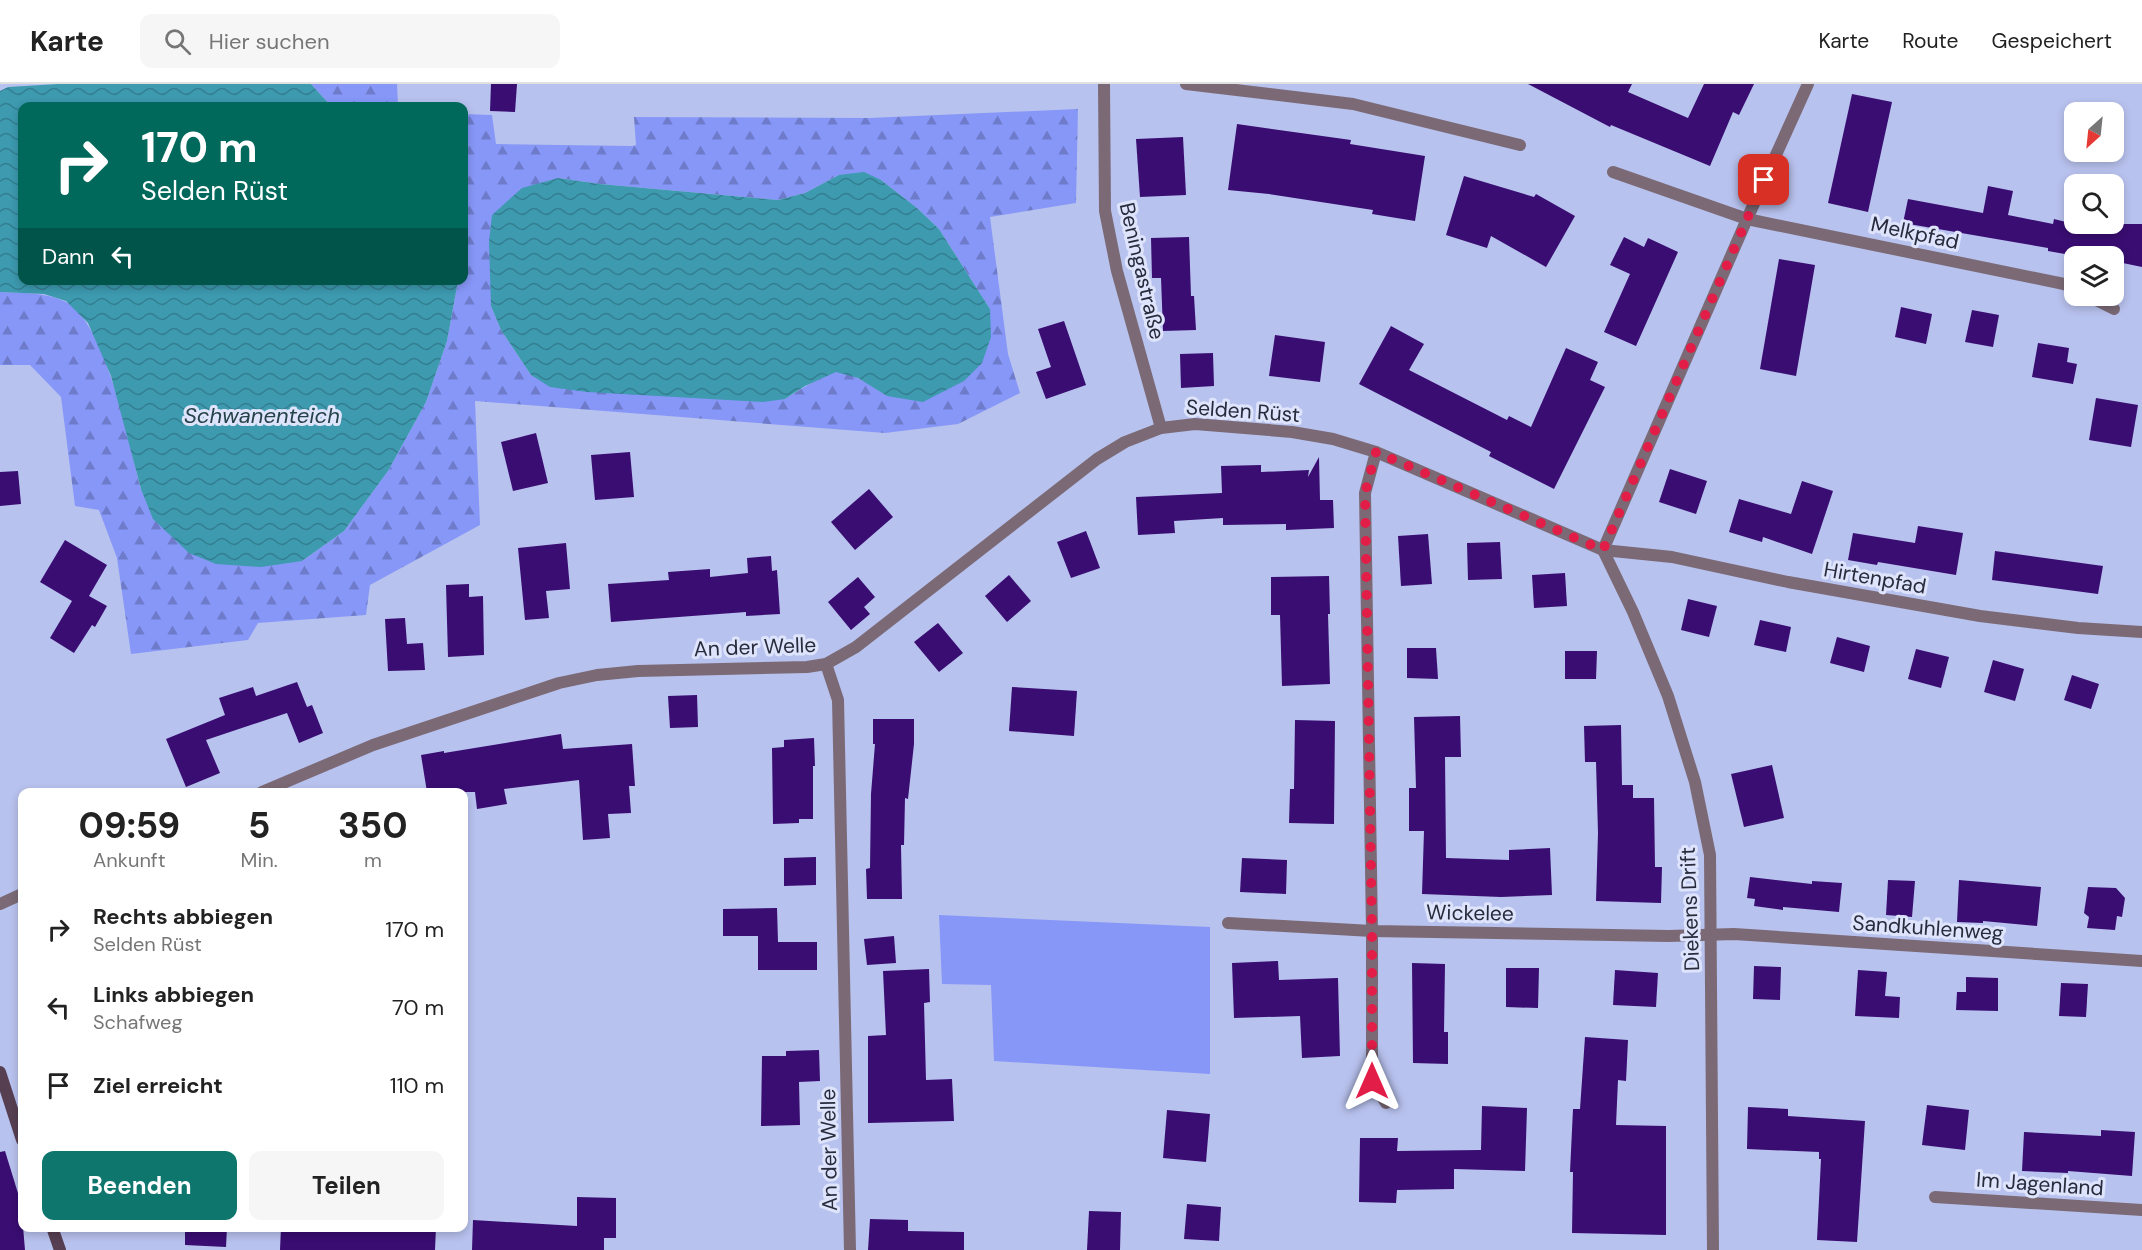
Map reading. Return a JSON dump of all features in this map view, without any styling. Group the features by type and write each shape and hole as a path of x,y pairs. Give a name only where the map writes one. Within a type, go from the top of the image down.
{"main road":[{"path":"0,1072 18,1128"},
{"path":"54,1232 60,1250"}],"street":[{"name":"Beningastraße","path":"1104,84 1105,211 1117,271 1161,428"},
{"path":"1186,84 1353,104 1520,145"},
{"path":"1603,550 1808,84"},
{"name":"Melkpfad","path":"1613,172 1747,219 2064,284"},
{"path":"2108,306 2114,309"},
{"name":"Selden Rüst","path":"826,663 856,646 1097,459 1125,442 1161,428 1195,424 1292,432 1333,439 1376,452 1603,550"},
{"path":"1376,452 1365,493 1372,1081 1386,1103"},
{"name":"Hirtenpfad","path":"1603,550 1672,557 1788,582 1980,616 2078,628 2142,632"},
{"name":"Diekens Drift","path":"1603,550 1633,612 1668,696 1695,782 1710,855 1713,1250"},
{"name":"An der Welle","path":"271,788 373,745 559,683 597,675 638,671 797,667 826,663 838,700 850,1250"},
{"path":"0,904 18,896"},
{"name":"Wickelee","path":"1228,923 1372,931 1669,936 1712,934"},
{"name":"Sandkuhlenweg","path":"1712,934 2142,961"},
{"name":"Im Jagenland","path":"1935,1197 2142,1210"}],"green space":[{"path":"311,84 397,84 398,102 327,102"},
{"path":"1078,109 1076,203 990,217 1008,354 1020,393 958,424 885,433 475,401 480,525 370,585 366,615 258,623 248,640 131,654 117,558 99,510 75,506 61,397 30,365 0,365 0,292 49,296 64,301 79,313 92,332 104,357 114,386 141,489 302,561 344,531 388,471 426,402 447,341 457,285 468,285 468,114 492,115 496,144 632,146 636,145 634,117 869,118","holes":["839,175 881,180 917,208 939,229 990,309 887,396 856,377 842,372 831,373 785,399 531,375 501,330 491,306 558,178 778,200 805,193"]},
{"path":"939,915 1210,927 1210,1074 994,1061 991,985 942,984"}],"water":[{"name":"Schwanenteich","path":"58,84 311,84 327,102 18,102 18,285 457,285 447,341 426,402 388,471 344,531 302,561 261,567 216,564 189,553 153,519 141,489 111,376 88,323 66,301 44,294 0,292 0,91 8,87"},
{"path":"864,172 881,180 917,208 939,229 990,309 991,337 982,363 964,381 923,402 887,396 858,378 836,372 805,386 785,399 763,402 587,392 550,387 531,375 501,330 491,306 489,242 492,215 522,188 558,178 778,200 805,193 839,175"}],"building":[{"path":"491,84 517,84 515,112 490,111"},
{"path":"1528,84 1632,84 1628,92 1688,118 1704,84 1754,84 1739,115 1733,112 1710,166 1611,125 1610,127"},
{"path":"1852,94 1892,102 1868,212 1828,203"},
{"path":"1237,124 1351,140 1350,144 1425,156 1415,221 1372,214 1373,210 1228,190"},
{"path":"1183,137 1186,195 1140,197 1136,139"},
{"path":"1464,176 1534,197 1536,194 1575,216 1546,267 1491,236 1487,248 1446,235"},
{"path":"1988,186 2013,191 2008,215 2053,224 2054,219 2064,222 2064,234 2124,234 2124,224 2142,224 2142,267 2124,263 2124,246 2064,246 2064,254 2048,251 2048,248 1903,223 1908,199 1983,213"},
{"path":"1189,237 1191,296 1194,296 1196,330 1163,331 1161,278 1152,278 1151,238"},
{"path":"1624,237 1644,247 1648,238 1678,252 1636,346 1604,332 1630,274 1610,265"},
{"path":"1779,259 1815,265 1796,376 1760,369"},
{"path":"1901,307 1932,314 1926,344 1895,337"},
{"path":"1972,310 1999,315 1993,347 1965,342"},
{"path":"1064,321 1086,385 1046,399 1036,372 1051,367 1038,329"},
{"path":"1391,326 1424,344 1409,370 1507,420 1509,416 1531,427 1566,348 1598,362 1590,380 1605,387 1554,489 1489,456 1491,452 1359,384"},
{"path":"1275,335 1325,342 1320,382 1269,376"},
{"path":"2038,343 2069,348 2067,362 2077,364 2073,384 2032,377"},
{"path":"1213,353 1214,386 1181,388 1180,354"},
{"path":"2096,398 2138,405 2131,447 2089,440"},
{"path":"536,433 548,483 513,491 501,442"},
{"path":"630,452 634,497 595,500 591,455"},
{"path":"1319,457 1320,500 1333,500 1334,528 1286,530 1286,524 1223,525 1223,518 1174,521 1175,533 1138,535 1136,497 1222,493 1221,466 1261,465 1261,472 1309,470 1308,477"},
{"path":"1670,469 1707,481 1696,514 1659,502"},
{"path":"18,471 21,504 0,506 0,472"},
{"path":"1802,481 1833,491 1812,554 1763,537 1762,542 1729,532 1739,499 1791,514"},
{"path":"869,489 893,517 855,550 831,522"},
{"path":"1918,526 1963,533 1956,575 1878,562 1877,565 1848,560 1853,533 1915,543"},
{"path":"1086,531 1100,568 1071,578 1057,542"},
{"path":"1428,534 1432,584 1401,586 1398,536"},
{"path":"65,540 107,565 89,596 107,606 95,627 92,625 74,653 50,638 72,601 40,582"},
{"path":"1500,542 1502,579 1468,580 1467,543"},
{"path":"566,543 570,589 546,591 549,618 525,620 518,548"},
{"path":"1995,551 2103,566 2098,594 1992,580"},
{"path":"771,556 772,571 777,570 780,614 746,616 746,612 611,622 608,584 669,580 668,572 710,569 710,577 748,573 747,558"},
{"path":"1565,573 1567,606 1534,608 1532,575"},
{"path":"1009,575 1031,601 1007,622 985,596"},
{"path":"1329,576 1330,684 1282,686 1280,615 1271,615 1271,577"},
{"path":"858,577 875,597 864,607 870,614 851,630 828,602"},
{"path":"469,584 469,597 483,596 484,655 448,657 446,585"},
{"path":"1688,599 1717,606 1709,637 1681,630"},
{"path":"405,618 407,644 423,643 425,670 388,671 385,619"},
{"path":"1760,620 1791,627 1786,652 1754,645"},
{"path":"938,623 963,653 939,672 914,642"},
{"path":"1837,637 1870,646 1864,672 1830,663"},
{"path":"1407,648 1436,648 1438,679 1407,678"},
{"path":"1916,649 1949,657 1941,688 1908,679"},
{"path":"1565,651 1597,651 1596,679 1565,679"},
{"path":"1993,660 2024,669 2015,701 1984,692"},
{"path":"2072,675 2099,684 2091,709 2064,700"},
{"path":"297,682 307,707 312,705 323,733 299,743 287,713 206,740 220,773 186,787 166,739 225,715 219,698 253,687 256,696"},
{"path":"1012,687 1077,691 1074,736 1009,731"},
{"path":"697,695 698,727 670,728 668,696"},
{"path":"1460,716 1461,757 1445,757 1446,858 1509,860 1509,850 1550,848 1552,895 1501,897 1422,894 1424,831 1409,831 1409,788 1416,788 1414,717"},
{"path":"873,719 914,719 914,744 908,799 905,798 904,845 901,845 902,899 867,899 866,869 870,868 871,794 875,744 873,744"},
{"path":"1295,720 1335,721 1334,824 1289,823 1290,789 1294,789"},
{"path":"1621,725 1622,785 1633,785 1633,798 1654,798 1655,867 1662,867 1661,903 1596,901 1598,833 1596,762 1585,762 1584,726"},
{"path":"561,734 563,749 632,744 635,786 629,786 631,813 608,814 610,838 583,840 579,780 504,789 507,804 477,809 475,792 468,792 468,788 426,788 421,755 444,751 444,753"},
{"path":"814,738 813,819 799,819 799,823 773,824 772,748 784,747 784,740"},
{"path":"1772,765 1784,818 1744,827 1731,774"},
{"path":"816,857 816,885 784,886 784,858"},
{"path":"1242,858 1287,860 1286,894 1240,892"},
{"path":"1750,877 1812,884 1812,881 1842,883 1839,912 1783,907 1783,910 1754,906 1755,899 1747,898"},
{"path":"1888,880 1915,881 1912,917 1886,915"},
{"path":"1959,880 2041,887 2037,926 1983,921 1983,923 1957,922"},
{"path":"2088,887 2116,888 2125,898 2122,917 2117,916 2115,930 2087,928 2089,917 2084,913"},
{"path":"777,908 778,942 817,942 817,970 758,970 758,936 723,936 723,909"},
{"path":"894,936 896,963 867,965 864,939"},
{"path":"1278,961 1279,980 1338,978 1340,1056 1302,1058 1300,1016 1234,1018 1232,963"},
{"path":"1412,963 1445,964 1444,1032 1448,1032 1448,1064 1413,1063"},
{"path":"1754,966 1781,967 1780,1000 1753,999"},
{"path":"1506,968 1539,968 1538,1008 1506,1007"},
{"path":"929,969 930,1002 924,1003 926,1080 952,1079 954,1121 868,1123 868,1036 886,1035 883,971"},
{"path":"1615,970 1658,973 1656,1007 1613,1005"},
{"path":"1858,970 1887,972 1885,996 1900,997 1899,1018 1855,1016"},
{"path":"1966,977 1998,978 1998,1011 1956,1010 1957,992 1966,992"},
{"path":"2061,983 2088,984 2086,1017 2059,1016"},
{"path":"1585,1037 1628,1040 1626,1081 1618,1080 1616,1125 1666,1126 1666,1235 1572,1233 1573,1172 1570,1172 1573,1109 1580,1109"},
{"path":"819,1050 820,1081 799,1082 800,1125 761,1126 762,1056 786,1056 786,1051"},
{"path":"1927,1105 1969,1110 1965,1150 1922,1145"},
{"path":"1482,1106 1527,1108 1525,1171 1454,1169 1454,1189 1397,1190 1396,1203 1359,1202 1360,1138 1398,1138 1397,1151 1481,1150"},
{"path":"1748,1107 1788,1109 1788,1116 1865,1121 1857,1242 1817,1240 1821,1159 1819,1159 1819,1152 1747,1149"},
{"path":"1167,1110 1210,1114 1206,1162 1163,1158"},
{"path":"2101,1130 2135,1132 2132,1176 2068,1171 2068,1173 2022,1171 2024,1132 2101,1136"},
{"path":"5,1151 18,1193 18,1232 23,1232 25,1250 0,1250 0,1152"},
{"path":"577,1197 616,1198 616,1238 604,1238 604,1250 472,1250 473,1220 577,1226"},
{"path":"1187,1204 1221,1207 1219,1241 1184,1239"},
{"path":"1089,1211 1121,1212 1120,1250 1087,1250"},
{"path":"870,1219 908,1220 908,1231 964,1232 964,1250 868,1250"},
{"path":"185,1232 227,1232 226,1247 185,1245"},
{"path":"281,1232 436,1232 435,1250 280,1250"}],"route":[{"path":"1372,1081 1365,493 1376,452 1533,522 1603,550 1764,180"}]}
